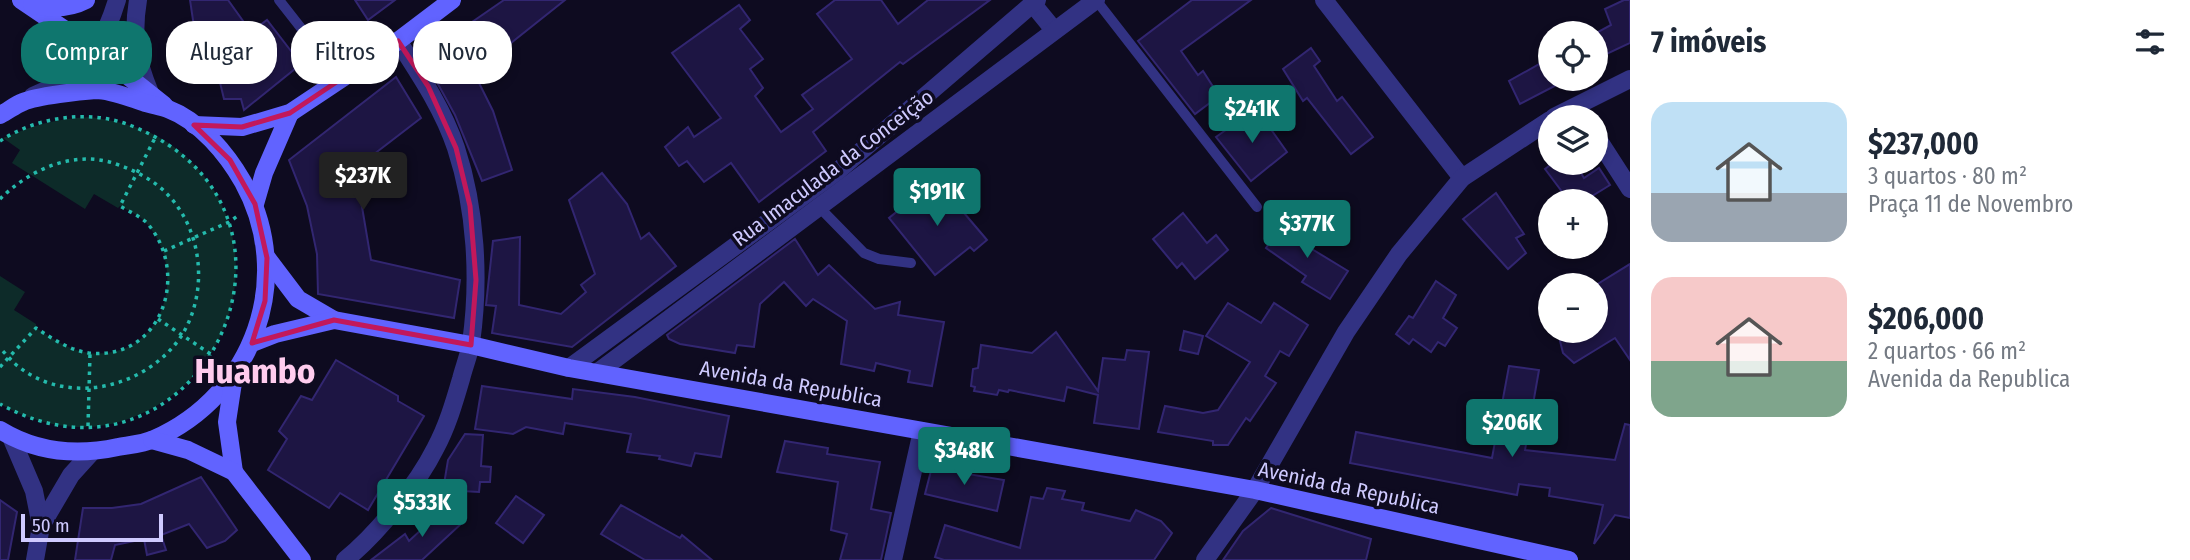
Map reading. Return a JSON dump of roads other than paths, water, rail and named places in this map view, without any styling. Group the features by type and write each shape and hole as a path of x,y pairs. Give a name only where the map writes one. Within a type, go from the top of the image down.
{"main road":[{"path":"24,2 56,8 86,0"},
{"path":"399,40 452,0"},
{"path":"24,2 52,21"},
{"path":"6,434 50,450 91,453 152,440 198,414 234,376 252,343 265,301 267,258 263,230 255,204 230,160 194,125 170,110 138,84"},
{"path":"194,125 242,127 290,113 334,84"},
{"path":"0,115 25,101 98,90 170,110"},
{"path":"255,204 264,173 290,113"},
{"path":"267,258 299,299 334,320"},
{"path":"252,343 275,334 334,320"},
{"name":"Avenida da Republica","path":"334,320 471,345 569,368 1255,490 1569,560"},
{"path":"234,376 228,422 234,472"},
{"path":"152,440 188,450 234,472 302,560"}],"street":[{"path":"110,21 117,0"},
{"path":"138,0 135,41 141,70 150,93"},
{"name":"Rua Imaculada da Conceição","path":"598,372 1096,0"},
{"path":"1324,0 1462,178"},
{"path":"1034,2 1054,30"},
{"name":"Rua Imaculada da Conceição","path":"569,368 839,170 1034,2"},
{"path":"345,560 359,549 399,502 435,450 453,406 471,345 475,268 470,206 456,148 428,86 399,42"},
{"path":"1591,105 1630,79"},
{"path":"25,101 57,84"},
{"path":"1205,560 1255,490 1346,332 1399,254 1462,178 1538,127"},
{"path":"1608,155 1630,189"},
{"path":"893,560 922,431"},
{"path":"6,434 34,491 41,526"},
{"path":"35,560 41,526 71,475 91,453"}],"lane":[{"path":"279,0 295,21"},
{"path":"1096,0 1257,207"},
{"path":"819,207 864,253 879,259 911,263"}],"district":[{"name":"Huambo","path":"255,371"}]}
